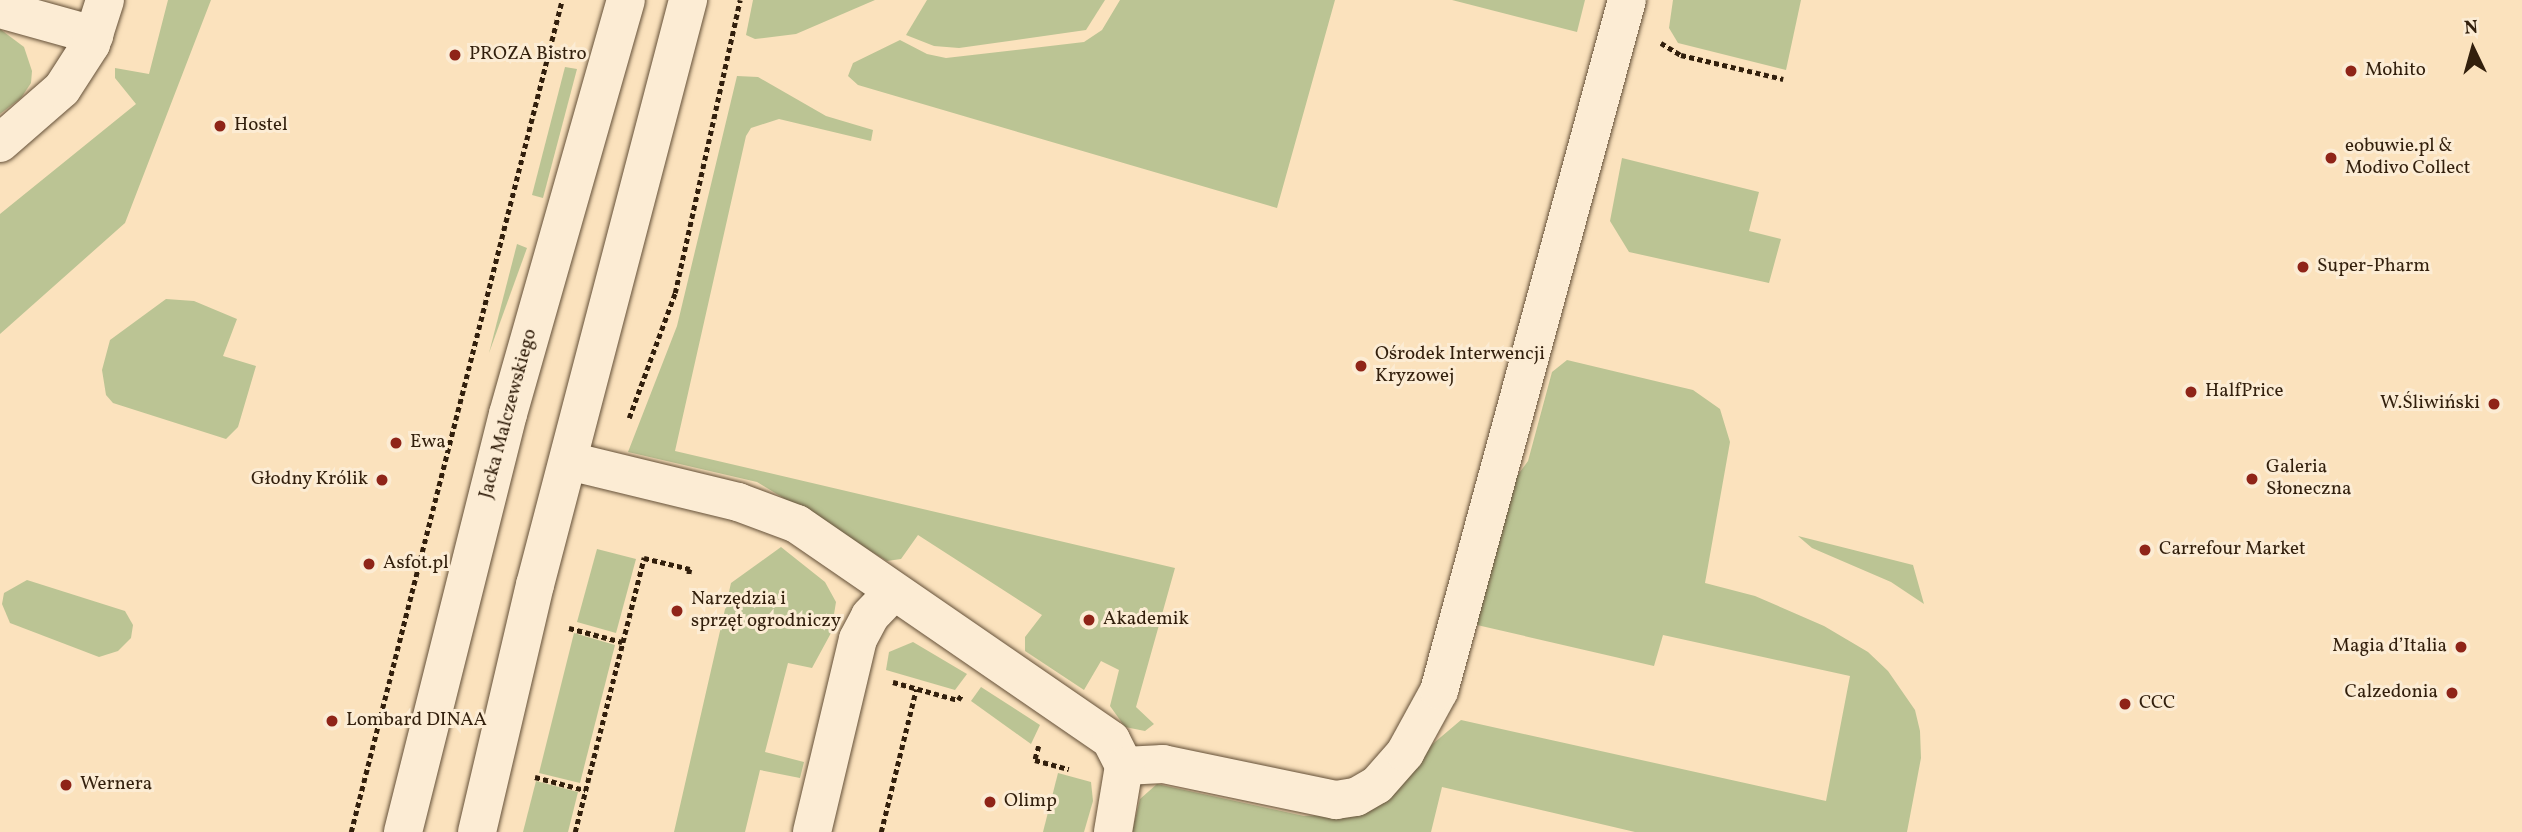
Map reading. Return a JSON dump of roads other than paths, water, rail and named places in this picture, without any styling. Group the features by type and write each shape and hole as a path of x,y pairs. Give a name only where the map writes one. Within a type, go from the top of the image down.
{"street":[{"name":"Jacka Malczewskiego","path":"402,832 495,462 626,0"},
{"path":"477,832 688,0"},
{"path":"1124,766 1163,764 1336,800 1356,797 1377,785 1405,753 1439,691 1627,0"},
{"path":"0,9 100,18 62,89 0,143"},
{"path":"569,461 782,516 1111,740 1124,766 1113,832"},
{"path":"811,832 858,639 870,616 892,593"}],"place":[{"name":"PROZA Bistro","path":"455,55"},
{"name":"Mohito","path":"2351,71"},
{"name":"Hostel","path":"220,126"},
{"name":"eobuwie.pl & Modivo Collect","path":"2331,158"},
{"name":"Super-Pharm","path":"2303,267"},
{"name":"Ośrodek Interwencji Kryzowej","path":"1361,366"},
{"name":"HalfPrice","path":"2191,392"},
{"name":"W.Śliwiński","path":"2494,404"},
{"name":"Ewa","path":"396,443"},
{"name":"Galeria Słoneczna","path":"2252,479"},
{"name":"Głodny Królik","path":"382,480"},
{"name":"Carrefour Market","path":"2145,550"},
{"name":"Asfot.pl","path":"369,564"},
{"name":"Narzędzia i sprzęt ogrodniczy","path":"677,611"},
{"name":"Akademik","path":"1089,620"},
{"name":"Magia d’Italia","path":"2461,647"},
{"name":"Calzedonia","path":"2452,693"},
{"name":"CCC","path":"2125,704"},
{"name":"Lombard DINAA","path":"332,721"},
{"name":"Wernera","path":"66,785"},
{"name":"Olimp","path":"990,802"}]}
